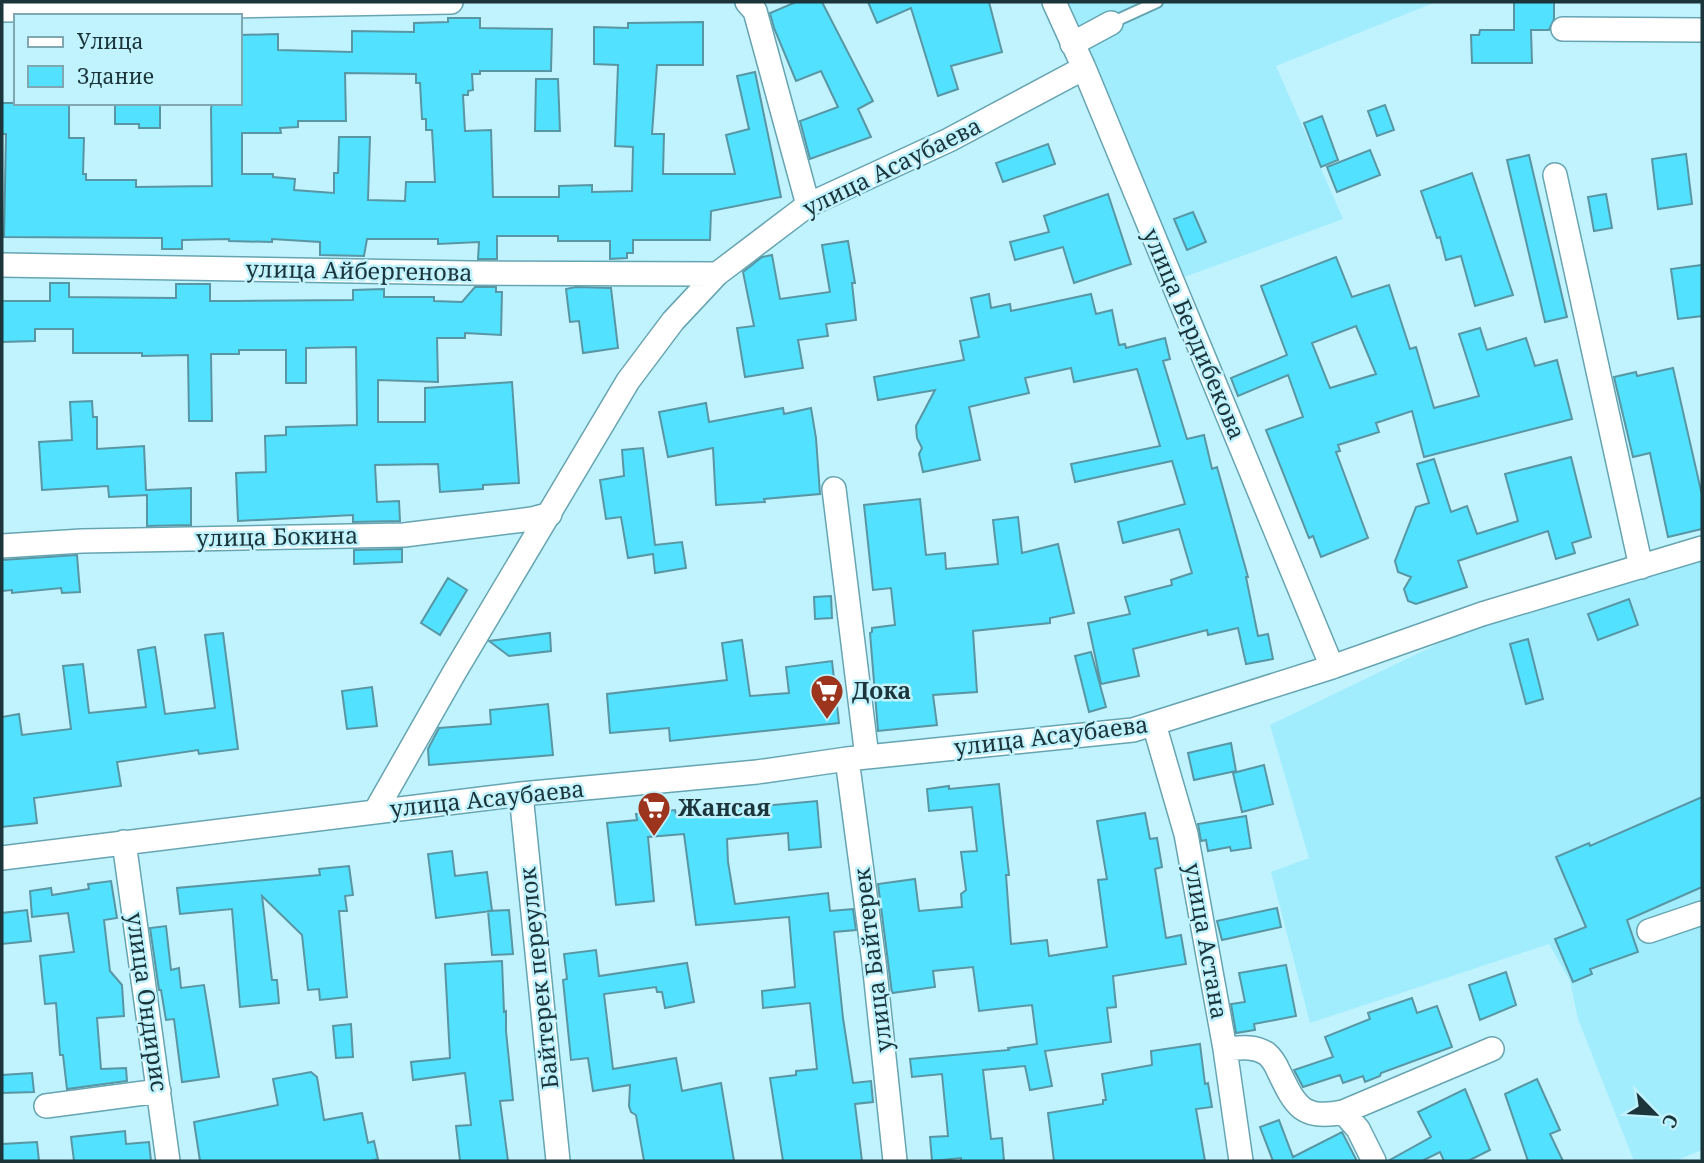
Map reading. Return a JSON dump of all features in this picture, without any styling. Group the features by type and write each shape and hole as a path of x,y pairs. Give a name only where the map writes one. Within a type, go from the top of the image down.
{"street":[{"path":"2,9 451,2"},
{"path":"747,2 755,11 808,205"},
{"name":"улица Бердибекова","path":"1054,2 1332,667"},
{"path":"1072,44 1111,23"},
{"path":"1563,29 1702,30"},
{"name":"улица Асаубаева","path":"375,812 454,673 628,381 673,321 717,274 808,205 949,140 1083,68"},
{"path":"1555,175 1641,566"},
{"name":"улица Айбергенова","path":"2,265 470,273 717,274"},
{"name":"улица Байтерек","path":"834,489 874,962 895,1161"},
{"name":"улица Бокина","path":"2,546 95,541 404,535 532,519 550,514"},
{"name":"улица Асаубаева","path":"2,858 521,794 757,772 857,758 1104,734 1154,724 1332,667 1482,614 1702,548"},
{"name":"улица Астана","path":"1154,724 1186,834 1225,1048 1241,1161"},
{"name":"Байтерек переулок","path":"521,794 558,1161"},
{"name":"улица Ондирис","path":"124,842 168,1161"},
{"path":"1649,931 1702,913"},
{"path":"1225,1048 1249,1047 1266,1053 1273,1060 1298,1106 1307,1113 1319,1115 1343,1112 1492,1049"},
{"path":"46,1106 159,1091"},
{"path":"1343,1112 1358,1129 1374,1161"}],"lane":[{"path":"1111,23 1157,2"}],"shaded area":[{"path":"1063,2 1436,2 1276,66 1343,219 1179,279"},
{"path":"1702,555 1702,1150 1675,1161 1634,1161 1578,1019 1570,981 1549,944 1310,1023 1271,872 1309,858 1270,725 1479,624"}],"building":[{"path":"796,2 822,2 873,101 858,109 871,137 810,159 800,121 838,107 821,71 796,81 774,28 770,13"},
{"path":"868,2 989,2 1002,52 951,66 958,89 938,96 911,8 877,23"},
{"path":"1514,2 1554,2 1554,19 1549,30 1531,30 1532,63 1472,63 1471,35 1479,35 1480,30 1514,30"},
{"path":"448,18 480,18 480,28 552,29 551,71 480,71 480,74 472,74 473,90 468,91 468,95 463,95 465,131 491,130 493,197 559,197 559,186 592,185 592,192 632,191 633,147 615,146 618,65 594,64 594,27 628,28 628,23 703,22 703,65 657,65 652,134 664,134 663,174 735,174 726,135 749,129 737,76 755,72 781,197 711,211 710,240 633,240 633,253 627,253 627,258 610,259 610,241 558,241 558,236 497,236 497,259 478,259 479,242 438,244 438,239 367,239 364,256 320,255 320,242 272,239 272,242 182,240 182,249 162,249 162,238 4,237 6,134 2,134 2,103 69,105 69,138 84,138 83,174 86,174 86,180 136,180 136,187 212,186 211,108 212,105 242,105 242,35 278,34 278,50 352,52 352,31 414,32 414,23 448,22","holes":["345,73 416,74 416,83 420,83 422,119 426,119 426,130 432,130 435,182 406,182 405,201 368,200 370,137 339,137 338,173 334,173 334,193 294,190 295,179 273,177 273,174 242,174 242,133 281,133 280,128 298,127 298,121 346,121"]},
{"path":"536,79 558,79 560,131 535,131"},
{"path":"115,105 160,105 160,128 139,128 139,124 115,124"},
{"path":"1385,105 1394,130 1377,136 1368,111"},
{"path":"1322,116 1338,160 1321,167 1304,123"},
{"path":"1048,144 1055,164 1003,182 996,163"},
{"path":"1370,150 1380,175 1337,192 1327,167"},
{"path":"1686,154 1692,204 1658,209 1652,159"},
{"path":"1529,155 1567,317 1545,322 1507,160"},
{"path":"1472,173 1513,295 1475,306 1461,256 1446,260 1440,237 1437,238 1421,191"},
{"path":"1108,194 1131,264 1074,283 1063,247 1015,260 1010,242 1049,232 1044,216"},
{"path":"1606,194 1612,228 1594,231 1588,197"},
{"path":"1193,212 1206,242 1187,250 1174,219"},
{"path":"848,241 855,283 852,283 856,320 826,324 828,336 798,340 803,368 745,377 737,328 754,326 743,272 762,257 772,255 780,299 830,292 822,245"},
{"path":"1336,257 1352,297 1389,285 1410,349 1416,347 1434,408 1479,396 1459,334 1480,328 1487,350 1526,338 1535,366 1557,360 1572,419 1424,457 1412,411 1376,423 1379,432 1338,445 1340,451 1336,452 1368,538 1321,557 1313,536 1309,538 1266,430 1303,417 1288,375 1238,396 1231,378 1287,355 1261,286","holes":["1356,326 1376,374 1330,388 1312,343"]},
{"path":"1702,265 1702,316 1678,319 1671,269"},
{"path":"50,283 69,283 69,297 176,298 176,284 210,284 210,301 353,300 353,290 384,289 384,297 434,297 434,301 462,302 475,287 496,287 496,292 502,292 501,335 465,333 465,338 437,338 438,382 378,380 378,422 425,422 425,388 512,382 519,483 440,492 438,464 375,465 377,502 399,501 400,521 353,522 353,515 238,521 236,473 266,472 265,436 286,435 286,427 357,425 356,347 306,348 306,383 286,383 286,350 239,350 239,354 211,354 212,421 189,421 188,355 73,353 73,329 35,329 35,341 2,342 2,301 50,301"},
{"path":"611,288 618,348 583,353 579,321 570,322 566,289"},
{"path":"989,294 991,308 1010,304 1011,311 1091,294 1096,314 1112,310 1119,345 1125,344 1126,348 1165,338 1170,359 1163,361 1187,439 1204,435 1212,469 1217,467 1248,577 1258,636 1268,634 1273,659 1246,664 1238,628 1208,635 1207,630 1133,649 1139,676 1101,684 1088,623 1130,614 1125,597 1172,585 1171,580 1192,573 1179,529 1123,543 1118,522 1185,504 1172,461 1075,482 1071,464 1160,446 1137,369 1074,382 1071,368 1025,378 1029,393 969,407 980,460 923,472 919,454 922,448 917,438 916,426 935,390 878,400 874,377 964,360 960,341 979,337 971,298"},
{"path":"1673,368 1702,495 1702,529 1668,537 1650,453 1633,457 1614,377 1636,372 1637,376"},
{"path":"92,401 93,417 97,417 97,449 144,446 146,490 191,488 191,525 147,526 147,495 109,497 108,486 42,490 39,442 72,440 70,402"},
{"path":"706,403 709,422 783,408 784,414 811,408 820,494 764,499 765,502 716,505 713,448 668,457 659,412"},
{"path":"643,448 655,545 682,542 686,568 655,573 653,554 628,558 621,517 606,519 600,480 624,476 622,450"},
{"path":"1571,457 1591,537 1572,543 1575,553 1556,559 1548,531 1458,561 1467,587 1416,604 1408,601 1404,589 1411,577 1398,572 1395,561 1416,507 1429,503 1417,464 1434,459 1451,512 1467,506 1477,534 1518,521 1505,474"},
{"path":"920,499 926,555 945,553 946,569 998,564 993,520 1018,517 1022,553 1058,544 1074,613 1050,618 1050,623 973,631 977,692 933,695 937,725 878,731 870,633 872,628 895,625 891,588 873,590 864,505"},
{"path":"402,549 402,562 354,564 354,550"},
{"path":"77,555 80,592 62,593 61,588 12,593 12,590 2,591 2,560"},
{"path":"448,578 467,590 440,635 421,623"},
{"path":"831,596 832,618 815,619 814,597"},
{"path":"1629,599 1638,625 1598,640 1588,614"},
{"path":"223,633 238,749 199,754 198,750 117,762 121,786 34,798 37,823 2,827 2,717 19,714 22,735 71,729 63,666 83,664 89,713 146,707 138,650 155,647 165,714 215,708 205,635"},
{"path":"550,633 551,651 509,656 489,641"},
{"path":"1528,639 1543,699 1526,704 1510,644"},
{"path":"742,640 750,696 789,693 786,667 832,661 839,723 670,741 669,728 610,733 607,694 727,680 722,643"},
{"path":"1091,652 1106,707 1089,712 1075,656"},
{"path":"372,687 377,726 347,729 342,691"},
{"path":"548,704 553,755 429,765 428,749 439,728 491,724 490,710"},
{"path":"1231,743 1236,771 1194,780 1188,753"},
{"path":"1264,765 1273,804 1242,812 1233,773"},
{"path":"999,784 1009,875 1006,875 1011,944 1047,940 1049,956 1107,947 1098,880 1107,879 1097,821 1145,813 1150,839 1157,838 1162,867 1155,869 1166,938 1181,935 1186,964 1113,976 1116,1007 1107,1008 1111,1042 1045,1051 1052,1086 1030,1090 1025,1066 983,1070 991,1139 1002,1138 1004,1161 961,1161 961,1158 932,1161 930,1137 948,1136 942,1074 912,1077 910,1059 1009,1050 1008,1048 1037,1044 1032,1005 979,1011 973,967 933,971 935,987 892,993 878,884 915,879 919,911 962,907 961,894 966,890 961,852 977,851 972,807 929,811 927,789"},
{"path":"1702,797 1702,887 1627,920 1638,952 1590,969 1592,974 1573,982 1555,939 1586,927 1556,857 1589,843 1590,846"},
{"path":"817,801 821,847 789,850 788,833 727,839 728,862 735,904 828,893 830,911 853,909 856,930 834,932 853,1083 871,1081 873,1102 855,1104 862,1161 783,1161 770,1078 817,1069 810,1003 763,1008 762,991 795,987 789,917 696,925 684,834 648,837 654,901 616,905 607,823 637,820 636,814 675,810 676,814"},
{"path":"1246,816 1251,848 1231,851 1230,847 1208,851 1206,840 1201,841 1198,824"},
{"path":"452,851 455,876 487,872 492,911 436,918 428,854"},
{"path":"349,866 353,895 345,896 347,911 339,911 347,997 320,1000 319,989 308,990 302,935 262,896 272,980 277,980 279,1003 240,1007 232,909 180,914 177,888 320,875 319,869"},
{"path":"111,881 117,918 104,920 110,971 122,985 124,1016 97,1018 101,1069 126,1068 127,1081 67,1089 63,1055 60,1055 56,1003 45,1004 40,956 74,952 68,913 32,917 30,891 51,888 52,895 89,889 88,884"},
{"path":"1277,908 1281,927 1222,940 1217,921"},
{"path":"27,910 31,941 2,944 2,913"},
{"path":"509,910 513,954 492,955 488,911"},
{"path":"166,926 171,970 179,968 181,988 204,985 219,1077 182,1082 174,1019 166,1020 150,928"},
{"path":"596,950 599,976 687,963 694,1002 665,1008 662,992 657,992 656,987 604,994 613,1069 676,1058 682,1091 721,1083 734,1161 644,1161 636,1115 631,1112 629,1106 630,1085 593,1091 588,1058 571,1060 563,980 567,979 564,954"},
{"path":"502,961 513,1100 500,1101 508,1161 460,1161 456,1126 471,1125 465,1073 413,1080 411,1062 450,1058 445,964"},
{"path":"1286,965 1296,1016 1254,1024 1255,1030 1236,1033 1231,1004 1245,1002 1239,973"},
{"path":"1506,972 1516,1005 1480,1020 1469,985"},
{"path":"1412,998 1417,1013 1437,1006 1452,1047 1381,1073 1380,1076 1365,1082 1363,1076 1343,1083 1340,1075 1303,1087 1294,1070 1333,1057 1325,1037 1370,1019 1368,1013"},
{"path":"351,1024 353,1057 336,1058 333,1026"},
{"path":"1200,1044 1205,1084 1208,1083 1212,1107 1196,1109 1205,1161 1054,1161 1048,1113 1103,1104 1103,1100 1106,1100 1102,1074 1152,1065 1151,1051"},
{"path":"311,1072 317,1077 324,1120 362,1113 368,1143 374,1141 378,1159 200,1161 194,1122 278,1105 273,1079"},
{"path":"32,1073 34,1092 2,1093 2,1075"},
{"path":"1537,1079 1560,1130 1550,1134 1563,1161 1528,1161 1505,1094"},
{"path":"1465,1089 1490,1150 1468,1161 1444,1161 1440,1152 1422,1161 1388,1161 1431,1137 1418,1112"},
{"path":"1279,1120 1293,1157 1342,1132 1357,1161 1273,1161 1260,1127"},
{"path":"125,1131 126,1144 149,1142 151,1161 74,1161 71,1137"},
{"path":"37,1142 39,1161 2,1161 2,1144"}],"place":[{"name":"Дока","path":"827,721"},
{"name":"Жансая","path":"654,838"}]}
